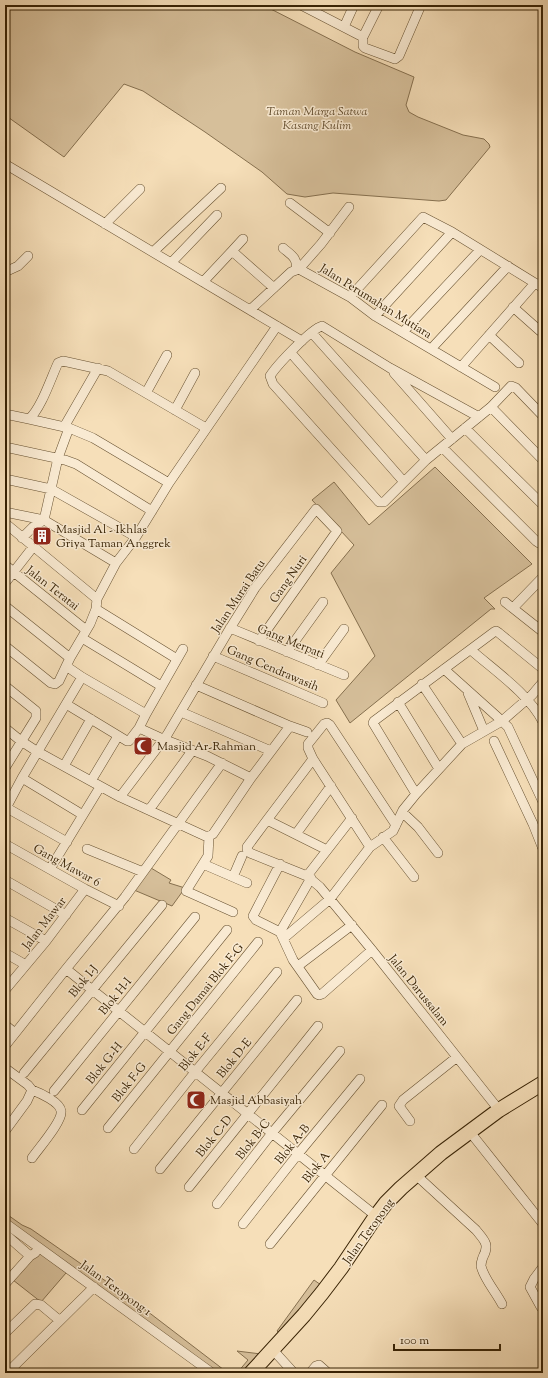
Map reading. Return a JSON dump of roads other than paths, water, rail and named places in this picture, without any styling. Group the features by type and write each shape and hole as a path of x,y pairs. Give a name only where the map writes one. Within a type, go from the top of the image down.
{"main road":[{"name":"Jalan Teropong","path":"252,1373 304,1315 338,1273 386,1203 441,1153 499,1110 543,1083"}],"street":[{"path":"301,5 314,8 344,27 364,37"},
{"path":"344,27 354,5"},
{"path":"379,5 364,37 363,46 395,59 399,56 421,5"},
{"path":"5,164 302,341"},
{"path":"153,252 221,188"},
{"path":"105,224 140,189"},
{"path":"290,203 330,232"},
{"path":"250,310 291,272 297,269 321,244 348,207"},
{"path":"171,263 218,215"},
{"path":"350,297 421,218 425,217 539,285 514,307 461,367"},
{"path":"375,316 452,232"},
{"path":"204,282 243,239"},
{"path":"283,248 296,259 297,269"},
{"path":"403,332 480,250"},
{"path":"232,251 274,288"},
{"path":"5,272 18,266 28,256"},
{"path":"431,349 508,266"},
{"name":"Jalan Perumahan Mutiara","path":"297,269 350,297 375,316 495,387"},
{"path":"514,307 540,331"},
{"path":"5,646 51,683 55,684 59,681 84,634 96,604 116,563 136,537 169,483 277,326"},
{"path":"479,417 390,368 324,326 320,326 302,341 270,376 273,384 379,502 384,502 426,460 443,448 491,407 511,386 516,388 543,416"},
{"path":"312,333 426,460"},
{"path":"489,335 519,363"},
{"path":"291,353 404,482"},
{"path":"146,393 167,355"},
{"path":"30,419 37,410 58,363 65,361 108,371 206,428"},
{"path":"22,538 33,527 44,520 58,458 67,428 98,368"},
{"path":"390,368 452,439"},
{"path":"175,410 195,373"},
{"path":"491,407 543,460"},
{"path":"5,414 67,428 93,438 169,483"},
{"path":"465,428 543,505"},
{"path":"5,447 58,458 76,464 152,511"},
{"path":"443,448 536,542 538,543 543,540"},
{"path":"5,479 51,489 136,537"},
{"name":"Jalan Murai Batu","path":"120,797 162,739 167,735 255,588 316,509 337,531"},
{"path":"5,512 44,520 116,563"},
{"path":"5,523 96,604 177,660"},
{"name":"Gang Nuri","path":"259,641 337,531"},
{"path":"5,583 33,547"},
{"name":"Jalan Teratai","path":"5,565 84,634 162,686"},
{"path":"513,608 543,577"},
{"path":"287,652 323,602"},
{"path":"505,602 541,627"},
{"path":"5,606 68,662 82,677 146,714"},
{"name":"Gang Merpati","path":"230,628 344,675"},
{"path":"318,665 344,629"},
{"path":"416,794 373,722 422,684 496,631 543,669"},
{"path":"66,704 118,736 129,741 139,728 182,649"},
{"path":"471,650 528,699 538,712 543,722"},
{"name":"Gang Cendrawasih","path":"213,656 323,703"},
{"path":"444,669 502,721 510,732 543,802"},
{"path":"67,842 6,809 22,778 82,677"},
{"path":"282,935 330,899 370,847 393,831 402,812 416,794 462,744 502,721 528,699 543,682"},
{"path":"422,684 462,744"},
{"path":"196,685 307,732"},
{"path":"5,686 36,711 36,718 5,768"},
{"path":"467,690 484,731"},
{"path":"398,702 439,769"},
{"path":"181,712 271,751"},
{"path":"64,766 91,719"},
{"path":"370,847 313,759 308,748 308,744 324,724 327,723 396,825"},
{"path":"5,728 38,752 120,797 205,836 209,836 213,834 251,778 290,726"},
{"path":"139,728 222,763 251,778"},
{"path":"91,781 118,736"},
{"path":"494,741 543,849"},
{"path":"149,810 192,751"},
{"path":"309,877 250,853 247,850 313,759"},
{"path":"5,1046 66,969 119,906 222,763"},
{"path":"22,778 83,815"},
{"path":"50,870 100,786"},
{"path":"296,834 331,786"},
{"path":"402,812 418,827 438,852"},
{"path":"282,935 309,877 327,850 352,818"},
{"path":"268,820 327,850"},
{"path":"209,836 208,856 186,891 233,912"},
{"path":"383,837 414,877"},
{"name":"Gang Mawar 6","path":"5,844 50,870 119,906"},
{"path":"87,849 143,872"},
{"path":"233,877 242,856"},
{"path":"203,864 247,883"},
{"path":"280,864 253,916 256,920 282,935 290,955 317,994 319,995 372,950"},
{"name":"Jalan Darussalam","path":"309,877 320,887 352,925 499,1110"},
{"path":"5,880 66,915"},
{"name":"Jalan Mawar","path":"5,990 46,941 85,889"},
{"name":"Blok I-J","path":"24,1073 162,905"},
{"name":"Blok H-I","path":"54,1090 195,917"},
{"path":"5,918 46,941"},
{"path":"298,966 352,925"},
{"name":"Blok G-H","path":"82,1110 227,930"},
{"name":"Gang Damai Blok F-G","path":"170,1052 258,942"},
{"path":"5,953 26,965"},
{"path":"66,969 376,1216"},
{"name":"Blok E-F","path":"134,1149 277,972"},
{"name":"Blok D-E","path":"160,1169 297,1000"},
{"path":"5,1025 15,1033"},
{"name":"Blok C-D","path":"189,1187 318,1026"},
{"name":"Blok F-G","path":"108,1128 170,1052"},
{"name":"Blok B-C","path":"217,1204 272,1133 340,1052"},
{"path":"410,1121 400,1110 399,1106 403,1100 457,1057"},
{"path":"5,1068 28,1085 32,1090 43,1094 60,1107 60,1120 32,1158"},
{"name":"Blok A-B","path":"243,1224 360,1079"},
{"path":"5,1131 28,1101 32,1090"},
{"name":"Blok A","path":"270,1244 382,1105"},
{"path":"470,1132 543,1224"},
{"path":"416,1175 476,1230 483,1239 487,1246 487,1251 481,1266 502,1304"},
{"name":"Jalan Teropong 1","path":"5,1223 212,1373"},
{"path":"5,1234 30,1256"},
{"path":"6,1280 39,1248"},
{"path":"541,1307 530,1287 534,1278 543,1267"},
{"path":"10,1369 94,1287"},
{"path":"5,1333 35,1304 41,1305 59,1320"},
{"path":"273,1350 294,1373"},
{"path":"310,1373 316,1366 319,1365 328,1373"}],"place":[{"name":"Masjid Al - Ikhlas Griya Taman Anggrek","path":"42,536"},
{"name":"Masjid Ar-Rahman","path":"143,746"},
{"name":"Masjid Abbasiyah","path":"196,1100"}],"park label":[{"name":"Taman Marga Satwa Kasang Kulim","path":"317,118"}]}
